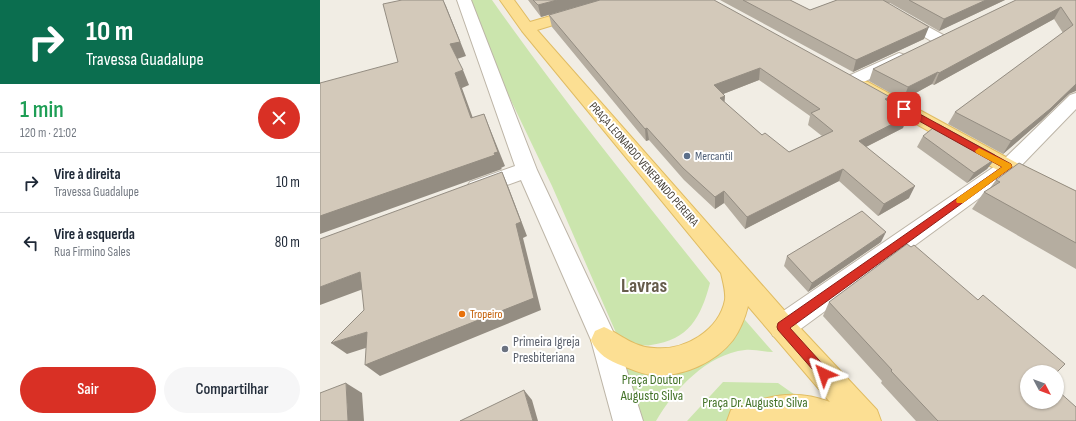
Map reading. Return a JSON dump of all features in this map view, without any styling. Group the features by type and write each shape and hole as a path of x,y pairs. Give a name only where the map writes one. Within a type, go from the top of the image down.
{"main road":[{"name":"PRAÇA LEONARDO VENERANDO PEREIRA","path":"507,0 527,28 782,327"},
{"path":"527,28 620,0"},
{"path":"845,77 1008,167 1076,202"},
{"path":"604,340 620,353 640,360 662,362 684,358 704,349 721,336 732,319 737,301 737,283 732,267"},
{"path":"782,327 866,421"},
{"path":"742,421 762,412 790,408 819,412 841,421"}],"street":[{"path":"464,0 527,170 604,340 628,421"},
{"path":"845,77 932,42 891,11"},
{"path":"782,327 1008,167 1076,99"},
{"path":"461,194 527,170"}],"green space":[{"path":"468,0 492,0 572,108 710,283 697,316 684,332 675,338 664,342 647,345 620,342 552,186 505,88"},
{"name":"Praça Doutor Augusto Silva","path":"725,297 773,352 745,350 718,358 693,375 682,386 663,409 656,421 639,421 621,366 675,365 722,320"},
{"name":"Praça Dr. Augusto Silva","path":"723,382 778,383 832,421 687,421"}],"building":[{"path":"402,0 443,0 460,42 450,44 463,70 455,73 471,118 484,114 498,152 494,153 495,155 320,216 320,83 398,62 383,4"},
{"path":"533,0 557,0 538,5"},
{"path":"600,0 714,0 890,97 885,99 908,116 859,141 915,186 884,204 843,169 747,217 724,191 715,197 683,168 647,128 645,129 549,15","holes":["760,68 820,109 811,113 833,131 789,152 765,133 762,135 720,98 725,96 714,85"]},
{"path":"743,0 790,0 810,10 837,0 883,0 929,27 856,60"},
{"path":"909,0 986,0 944,19"},
{"path":"1016,0 1076,0 1076,84 1050,109 1011,141 955,112 1073,25 1061,7 939,73 938,72 908,87 873,69"},
{"path":"938,124 995,155 992,157 995,159 974,173 923,136"},
{"path":"1019,163 1076,191 1076,243 984,192 1000,182 996,180"},
{"path":"502,172 521,222 516,224 534,298 365,365 367,332 331,343 364,310 360,272 320,287 320,239"},
{"path":"862,211 886,232 812,283 787,256"},
{"path":"907,244 911,247 914,245 978,300 983,295 1065,364 1020,365 1020,409 1064,409 1064,396 1076,407 1076,421 938,421 829,302"},
{"path":"346,383 348,421 320,421 320,393"},
{"path":"524,390 533,421 460,421"}],"slow traffic":[{"path":"960,201 1008,167 979,151"}],"place":[{"name":"Mercantil","path":"687,156"},
{"name":"Tropeiro","path":"462,314"},
{"name":"Primeira Igreja Presbiteriana","path":"505,349"}],"district":[{"name":"Lavras","path":"644,285"}],"route":[{"path":"824,374 782,327 1008,167 904,109"}]}
